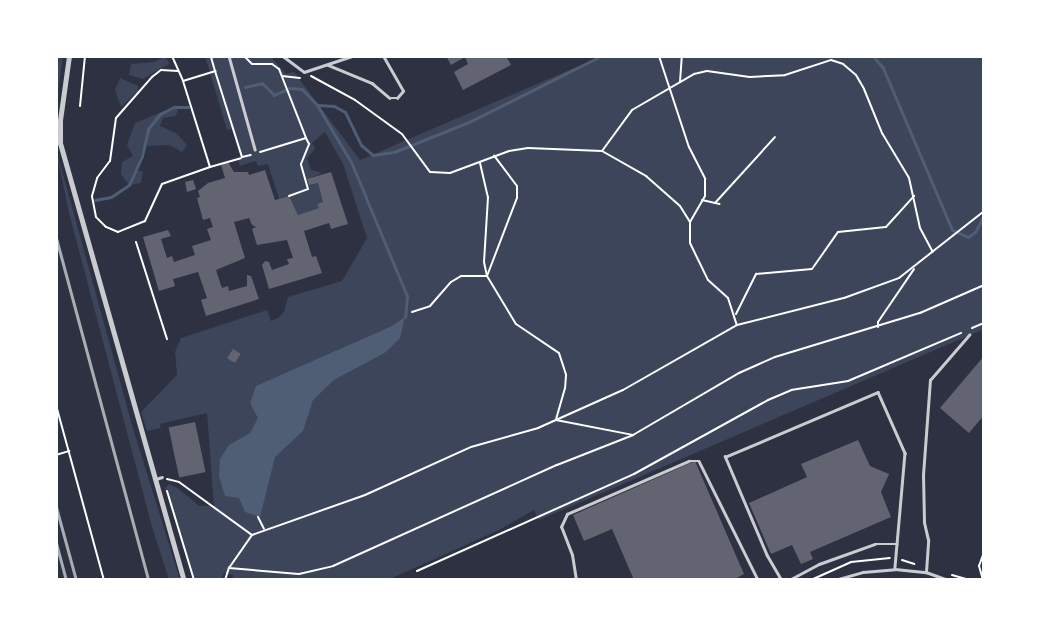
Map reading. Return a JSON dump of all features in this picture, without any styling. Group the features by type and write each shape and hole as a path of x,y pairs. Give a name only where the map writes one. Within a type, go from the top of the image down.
{"street":[{"path":"69,56 60,120 60,143 159,478 184,580"}],"lane":[{"path":"229,56 255,149"},
{"path":"283,56 304,72 352,56"},
{"path":"328,65 372,83 390,98 397,98 403,91 383,56"},
{"path":"926,572 928,540 924,522 923,475 930,380 969,336"},
{"path":"781,580 767,556 724,457 878,392 905,453 895,569"},
{"path":"576,580 572,555 561,527 567,514 689,461 700,460 758,580"},
{"path":"789,580 849,552 875,544 897,544"},
{"path":"835,580 863,572 895,569 926,572 948,580"}],"path":[{"path":"80,106 85,56"},
{"path":"172,56 183,81 210,167"},
{"path":"244,56 252,64 276,66 304,133"},
{"path":"659,56 689,147 705,179 702,200 690,222 690,243 708,280 728,298 736,315 738,325"},
{"path":"680,82 682,56"},
{"path":"830,56 831,60"},
{"path":"602,151 632,110 671,89 680,82 707,70 750,78 785,75 831,60 843,64 856,75 864,89 882,133 909,178 920,228 934,253"},
{"path":"178,71 171,68 156,73 116,118 110,161 97,178 92,196 96,217 118,232 130,230 145,222 162,184 168,179 242,158"},
{"path":"183,81 214,71"},
{"path":"281,76 315,78 355,100 402,135 422,166 437,174 480,162 494,156 528,148 602,151 646,176 676,202 690,222"},
{"path":"715,203 775,137"},
{"path":"289,196 308,189 301,164 309,144 306,138"},
{"path":"487,276 518,198 517,186 494,156"},
{"path":"480,162 488,197 484,262 487,276 516,324 559,353 566,375 565,388 556,420"},
{"path":"736,315 756,274 812,269 838,232 886,227 914,196"},
{"path":"702,200 720,204"},
{"path":"225,580 229,568 252,535 264,529 365,495 471,447 524,432 556,420 622,390 738,325 844,298 899,278 916,268 984,212"},
{"path":"136,242 167,339"},
{"path":"878,328 878,322 916,268"},
{"path":"412,312 430,306 451,282 461,276 487,276"},
{"path":"229,568 270,573 317,572 633,435 739,372 776,357 878,328 984,285"},
{"path":"417,571 634,474 768,400 792,390 848,380 984,323"},
{"path":"56,405 104,580"},
{"path":"556,420 633,435"},
{"path":"56,455 69,451"},
{"path":"159,478 164,483"},
{"path":"159,478 179,482 252,535"},
{"path":"165,488 194,580"},
{"path":"258,518 264,529"},
{"path":"983,580 979,566 984,552"},
{"path":"890,580 899,580"}],"shaded area":[{"path":"59,56 63,56 56,106 56,81"},
{"path":"166,56 169,64 143,79 129,75 131,64 154,62"},
{"path":"205,56 272,58 286,74 294,72 360,160 602,56 984,56 984,329 539,520 534,510 499,530 388,580 232,580 233,575 224,573 221,580 194,580 165,488 169,484 179,489 199,506 214,506 207,413 160,424 161,428 147,431 141,412 177,375 175,352 181,338 267,310 271,321 278,318 284,312 288,297 342,281 367,238 343,164 325,132 312,143 315,149 307,158 311,170 322,173 308,179 307,183 309,185 318,183 323,202 317,204 319,208 298,215 289,196 279,199 268,164 258,166 256,161 240,166 238,159 241,158 232,129 227,130"},
{"path":"120,78 138,86 138,91 121,107 115,90"},
{"path":"174,107 178,111 175,116 163,118 160,126 176,133 187,145 182,152 169,145 144,146 136,169 143,172 141,183 129,185 121,174 122,162 133,156 127,145 135,123"},
{"path":"56,149 132,425 180,580 169,580 152,527 69,213"},
{"path":"405,317 400,338 386,352 334,380 313,400 303,431 275,457 260,517 245,512 239,498 225,496 219,476 220,459 229,445 250,433 258,418 250,403 256,386 392,326"}],"building":[{"path":"446,56 506,56 511,65 463,90 454,72 468,64 465,57 451,65"},
{"path":"228,162 234,172 248,172 249,175 265,170 275,200 289,196 298,215 319,208 317,204 323,202 318,183 309,185 307,179 331,172 348,224 331,229 329,223 304,231 312,257 316,256 322,273 269,289 262,265 265,261 269,262 272,270 289,264 287,259 293,258 287,240 257,245 252,229 256,227 252,225 249,218 234,222 245,258 216,270 222,288 228,286 229,291 247,286 247,275 251,276 259,299 206,316 201,300 207,298 198,272 173,279 175,286 159,291 143,237 168,230 171,236 161,239 167,258 172,256 174,262 195,255 192,246 211,240 207,229 213,227 210,218 203,220 197,198 200,197 198,191 208,183 225,178 221,165"},
{"path":"193,180 196,189 187,192 185,182"},
{"path":"233,349 241,354 235,363 227,358"},
{"path":"984,356 984,415 969,433 940,408"},
{"path":"195,422 206,472 179,477 169,428"},
{"path":"858,440 870,466 889,474 881,492 891,517 810,552 813,559 801,564 792,545 771,554 749,503 807,477 801,464"},
{"path":"695,461 744,574 733,580 634,580 612,529 584,541 573,515"}],"waterway":[{"path":"245,87 262,83 274,95 290,88 302,89 317,105 334,106 345,112 361,145 373,155 394,152 469,122 601,56"},
{"path":"873,56 883,68 952,230 968,237 975,232 984,215"},
{"path":"317,105 351,162 407,296 405,317"},
{"path":"95,200 111,197 129,185 142,156 148,129 160,114 174,107 188,107"}],"railway":[{"path":"56,238 148,580"},
{"path":"56,507 76,580"},
{"path":"56,543 66,580"}]}
